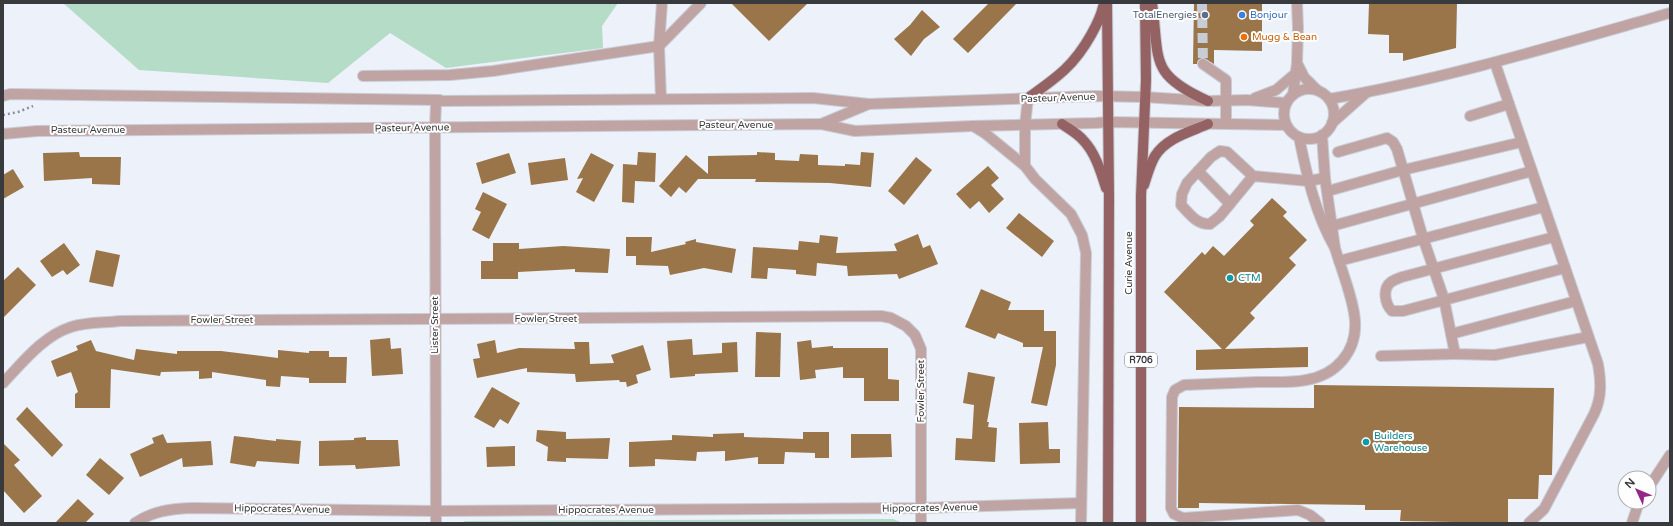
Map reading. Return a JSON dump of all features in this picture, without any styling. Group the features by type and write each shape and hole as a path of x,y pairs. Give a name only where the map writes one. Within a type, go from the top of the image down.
{"main road":[{"path":"1028,98 1073,62 1083,50 1100,20 1104,3"},
{"name":"Curie Avenue","path":"1107,3 1110,197 1108,523"},
{"name":"Curie Avenue","path":"1140,523 1141,196 1144,97 1146,80 1145,3"},
{"path":"1152,3 1157,55 1161,66 1172,80 1186,91 1208,101"},
{"path":"1062,124 1076,134 1086,144 1100,169 1110,197"},
{"path":"1141,196 1152,162 1159,151 1177,137 1208,124"}],"street":[{"path":"661,99 659,46 662,3"},
{"path":"363,76 450,75 493,71 659,46 701,3"},
{"path":"1296,68 1318,91 1329,99 1333,107 1334,115 1328,130 1315,138 1307,139 1299,137 1291,132 1286,125 1284,114 1290,99 1296,68 1298,28 1297,3"},
{"path":"1329,99 1367,92 1495,63 1670,13"},
{"path":"1495,63 1598,364 1601,382 1598,406 1544,509 1529,523"},
{"path":"1203,64 1226,80 1226,124"},
{"path":"1247,100 1276,90 1296,68"},
{"path":"1247,100 1290,99 1305,90 1318,91"},
{"path":"1332,123 1367,92"},
{"path":"3,96 10,94 440,100 813,98 869,104"},
{"name":"Pasteur Avenue","path":"821,124 869,104 1095,96 1208,101 1247,100"},
{"path":"1025,166 1024,125 1028,98"},
{"name":"Lister Street","path":"436,523 435,128 436,103 440,100"},
{"path":"1470,116 1509,104"},
{"name":"Pasteur Avenue","path":"3,134 37,131 821,124 855,131 1108,122 1286,125"},
{"path":"973,126 986,134 1025,166 1035,179 1071,214 1079,226 1086,253 1081,523"},
{"path":"1320,523 1310,515 1298,510 1183,518 1174,514 1171,508 1172,397 1177,388 1184,385 1306,380 1330,371 1342,363 1350,351 1353,342 1355,320 1352,303 1335,248 1325,178 1322,135"},
{"path":"1299,137 1308,180 1323,228 1335,248"},
{"path":"1338,152 1387,138 1393,142 1397,148 1423,238 1444,299 1455,354"},
{"path":"1328,191 1403,170 1522,142"},
{"path":"1253,176 1230,204 1210,224 1199,222 1181,205 1182,194 1187,183 1211,157 1220,151 1226,152 1253,176 1308,180 1325,178"},
{"path":"1198,171 1230,204"},
{"path":"1332,226 1532,171"},
{"path":"1339,261 1544,207"},
{"path":"1554,237 1402,277 1391,282 1387,286 1385,297 1388,307 1392,311 1403,311 1565,268"},
{"path":"1451,334 1576,301"},
{"name":"Fowler Street","path":"3,383 40,345 51,336 73,327 120,321 435,318 738,318 845,316 891,318 911,330 918,340 921,349 921,523"},
{"path":"1381,356 1455,354 1495,355 1588,337"},
{"path":"1657,475 1670,455"},
{"name":"Hippocrates Avenue","path":"135,523 145,516 165,509 191,508 436,511 921,508 1081,503"},
{"path":"1632,523 1636,510"}],"green space":[{"path":"63,3 618,3 602,26 603,48 446,68 390,33 328,83 139,70"},
{"path":"893,519 903,523 461,523 465,521"}],"building":[{"path":"731,3 808,3 769,41"},
{"path":"989,3 1017,3 968,53 953,39"},
{"path":"1194,3 1262,3 1262,51 1214,50 1214,64 1203,58 1198,60 1197,64 1193,64"},
{"path":"1369,3 1457,3 1456,48 1403,61 1403,53 1389,53 1389,35 1368,34"},
{"path":"922,10 940,27 924,39 911,56 894,39 910,25"},
{"path":"79,152 80,157 121,157 120,185 92,184 92,178 44,181 43,153"},
{"path":"638,152 656,153 655,182 635,181 634,203 622,202 623,164 637,165"},
{"path":"757,152 775,153 775,160 799,161 800,154 818,155 818,165 845,166 845,164 860,165 861,152 874,153 871,187 830,183 755,182 756,179 698,179 686,193 679,187 671,197 659,186 686,155 708,174 708,156 757,155"},
{"path":"509,153 516,173 482,184 476,163"},
{"path":"591,153 614,165 594,202 576,192 583,178 577,179"},
{"path":"916,157 932,170 904,205 888,191"},
{"path":"565,158 568,180 531,185 528,163"},
{"path":"988,166 999,178 991,185 1004,199 989,213 979,201 970,209 956,194"},
{"path":"13,169 24,187 3,199 3,175"},
{"path":"483,192 507,204 489,239 472,230 481,212 475,209"},
{"name":"CTM","path":"1272,198 1287,212 1283,216 1307,240 1289,258 1296,265 1250,313 1255,318 1225,349 1308,347 1308,367 1196,370 1196,350 1222,349 1164,292 1202,252 1205,255 1213,246 1224,256 1254,225 1250,221"},
{"path":"1019,213 1054,241 1042,257 1006,228"},
{"path":"918,234 923,248 930,245 938,264 899,279 897,274 848,276 847,266 817,263 816,276 796,274 796,270 768,268 767,279 751,278 753,247 798,250 799,241 819,243 820,235 838,237 836,253 897,251 894,244"},
{"path":"626,237 652,237 651,252 686,244 685,242 696,239 696,242 736,249 732,273 704,268 670,275 668,266 636,265 636,256 626,256"},
{"path":"64,243 80,265 67,275 63,270 52,277 40,261"},
{"path":"493,243 519,243 519,249 563,246 610,249 608,273 575,272 575,269 518,272 518,279 481,279 481,261 493,261"},
{"path":"96,250 120,255 113,287 89,282"},
{"path":"18,267 36,285 3,318 3,281"},
{"path":"981,289 1011,302 1008,310 1044,310 1044,331 1056,331 1056,365 1047,406 1031,403 1043,347 1023,347 1023,343 998,333 995,339 965,327"},
{"path":"756,332 781,333 780,377 755,377"},
{"path":"390,338 391,349 401,348 403,374 372,376 370,340"},
{"path":"692,339 693,355 722,353 722,343 737,342 738,372 695,374 695,376 670,378 667,341"},
{"path":"91,340 96,351 134,360 136,349 177,354 177,351 221,351 278,358 278,350 309,353 309,351 329,351 329,357 347,357 346,383 309,383 309,378 281,376 280,387 266,386 266,380 212,372 212,378 199,379 199,371 161,372 160,376 111,369 110,408 75,408 75,394 78,392 71,372 57,377 51,361 78,350 76,346"},
{"path":"495,340 497,353 519,348 575,349 574,342 589,342 590,364 614,363 611,355 643,345 651,370 636,375 638,383 627,387 626,382 620,382 619,380 576,382 575,374 527,372 527,368 477,378 473,359 480,358 477,344"},
{"path":"811,340 812,348 833,346 833,348 888,348 888,379 899,380 899,401 864,401 864,378 843,378 843,367 815,370 816,378 800,380 797,342"},
{"path":"968,372 995,377 987,422 989,422 988,427 997,428 995,462 955,460 956,438 972,439 974,405 963,403"},
{"name":"Builders Warehouse","path":"1314,385 1554,388 1552,475 1539,475 1538,499 1508,499 1508,523 1400,521 1401,510 1365,510 1365,505 1199,503 1199,508 1178,508 1179,407 1314,408"},
{"path":"492,387 520,403 508,424 500,419 494,428 474,417"},
{"path":"27,407 63,445 52,457 16,419"},
{"path":"1048,422 1049,449 1060,449 1060,463 1020,464 1019,423"},
{"path":"537,430 566,432 566,439 610,438 608,459 566,458 566,462 547,461 548,447 536,441"},
{"path":"803,432 829,432 829,458 815,458 815,453 785,452 784,464 758,464 758,457 725,461 725,451 697,452 696,461 655,459 655,466 629,467 629,442 672,440 672,435 713,437 713,434 744,433 744,437 803,439"},
{"path":"163,434 167,443 211,441 213,465 183,467 182,458 140,477 130,454 154,443 152,438"},
{"path":"851,434 891,434 892,457 851,458"},
{"path":"234,436 276,441 276,439 301,441 299,464 257,461 255,467 230,463"},
{"path":"366,437 366,440 398,440 400,466 356,469 355,465 319,466 319,441 354,440 354,438"},
{"path":"3,443 20,460 14,465 42,496 24,513 3,490"},
{"path":"515,446 515,466 487,467 486,447"},
{"path":"100,458 124,478 109,495 86,475"},
{"path":"78,499 94,514 85,523 55,523"}],"tunnel":[{"path":"1202,3 1203,64"}],"place":[{"name":"TotalEnergies","path":"1205,15"},
{"name":"Bonjour","path":"1242,15"},
{"name":"Mugg & Bean","path":"1244,37"},
{"name":"CTM","path":"1230,278"},
{"name":"Builders Warehouse","path":"1366,442"}]}
